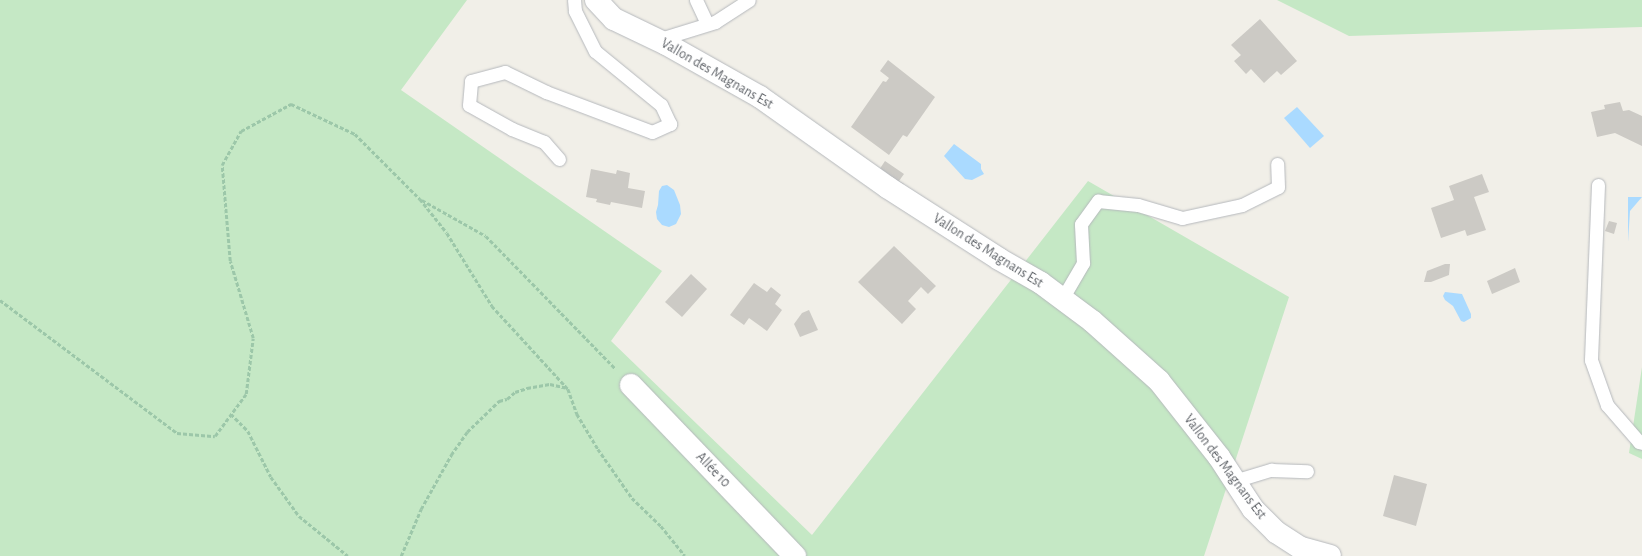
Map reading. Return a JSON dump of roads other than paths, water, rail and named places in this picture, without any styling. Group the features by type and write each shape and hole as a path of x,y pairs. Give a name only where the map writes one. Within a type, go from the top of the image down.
{"street":[{"name":"Vallon des Magnans Est","path":"596,0 614,19 657,40 760,96 887,187 999,259 1041,283 1092,321 1158,381 1219,457 1253,509 1276,532 1301,548 1330,556"},
{"name":"Allée 10","path":"631,385 794,556"}],"lane":[{"path":"559,159 544,142 512,130 469,105 471,80 505,72 546,92 652,132 670,124 661,105 595,51 575,11 574,0"},
{"path":"696,0 706,24"},
{"path":"657,40 715,22 749,0"},
{"path":"1062,299 1083,263 1081,224 1098,201 1138,205 1182,218 1242,205 1278,187 1277,164"},
{"path":"1598,185 1591,360 1607,405 1638,442 1642,443"},
{"path":"1234,481 1271,470 1307,471"}],"water":[{"path":"1297,107 1324,136 1310,148 1284,118"},
{"path":"954,144 981,164 981,169 984,174 972,180 965,179 944,156"},
{"path":"667,185 674,190 680,205 681,214 676,224 669,227 662,225 657,219 656,212 659,191 662,186"},
{"path":"1628,197 1642,197 1630,211 1628,242"},
{"path":"1445,292 1462,294 1471,314 1471,318 1464,322 1461,321 1453,306 1445,300 1443,296"}]}
